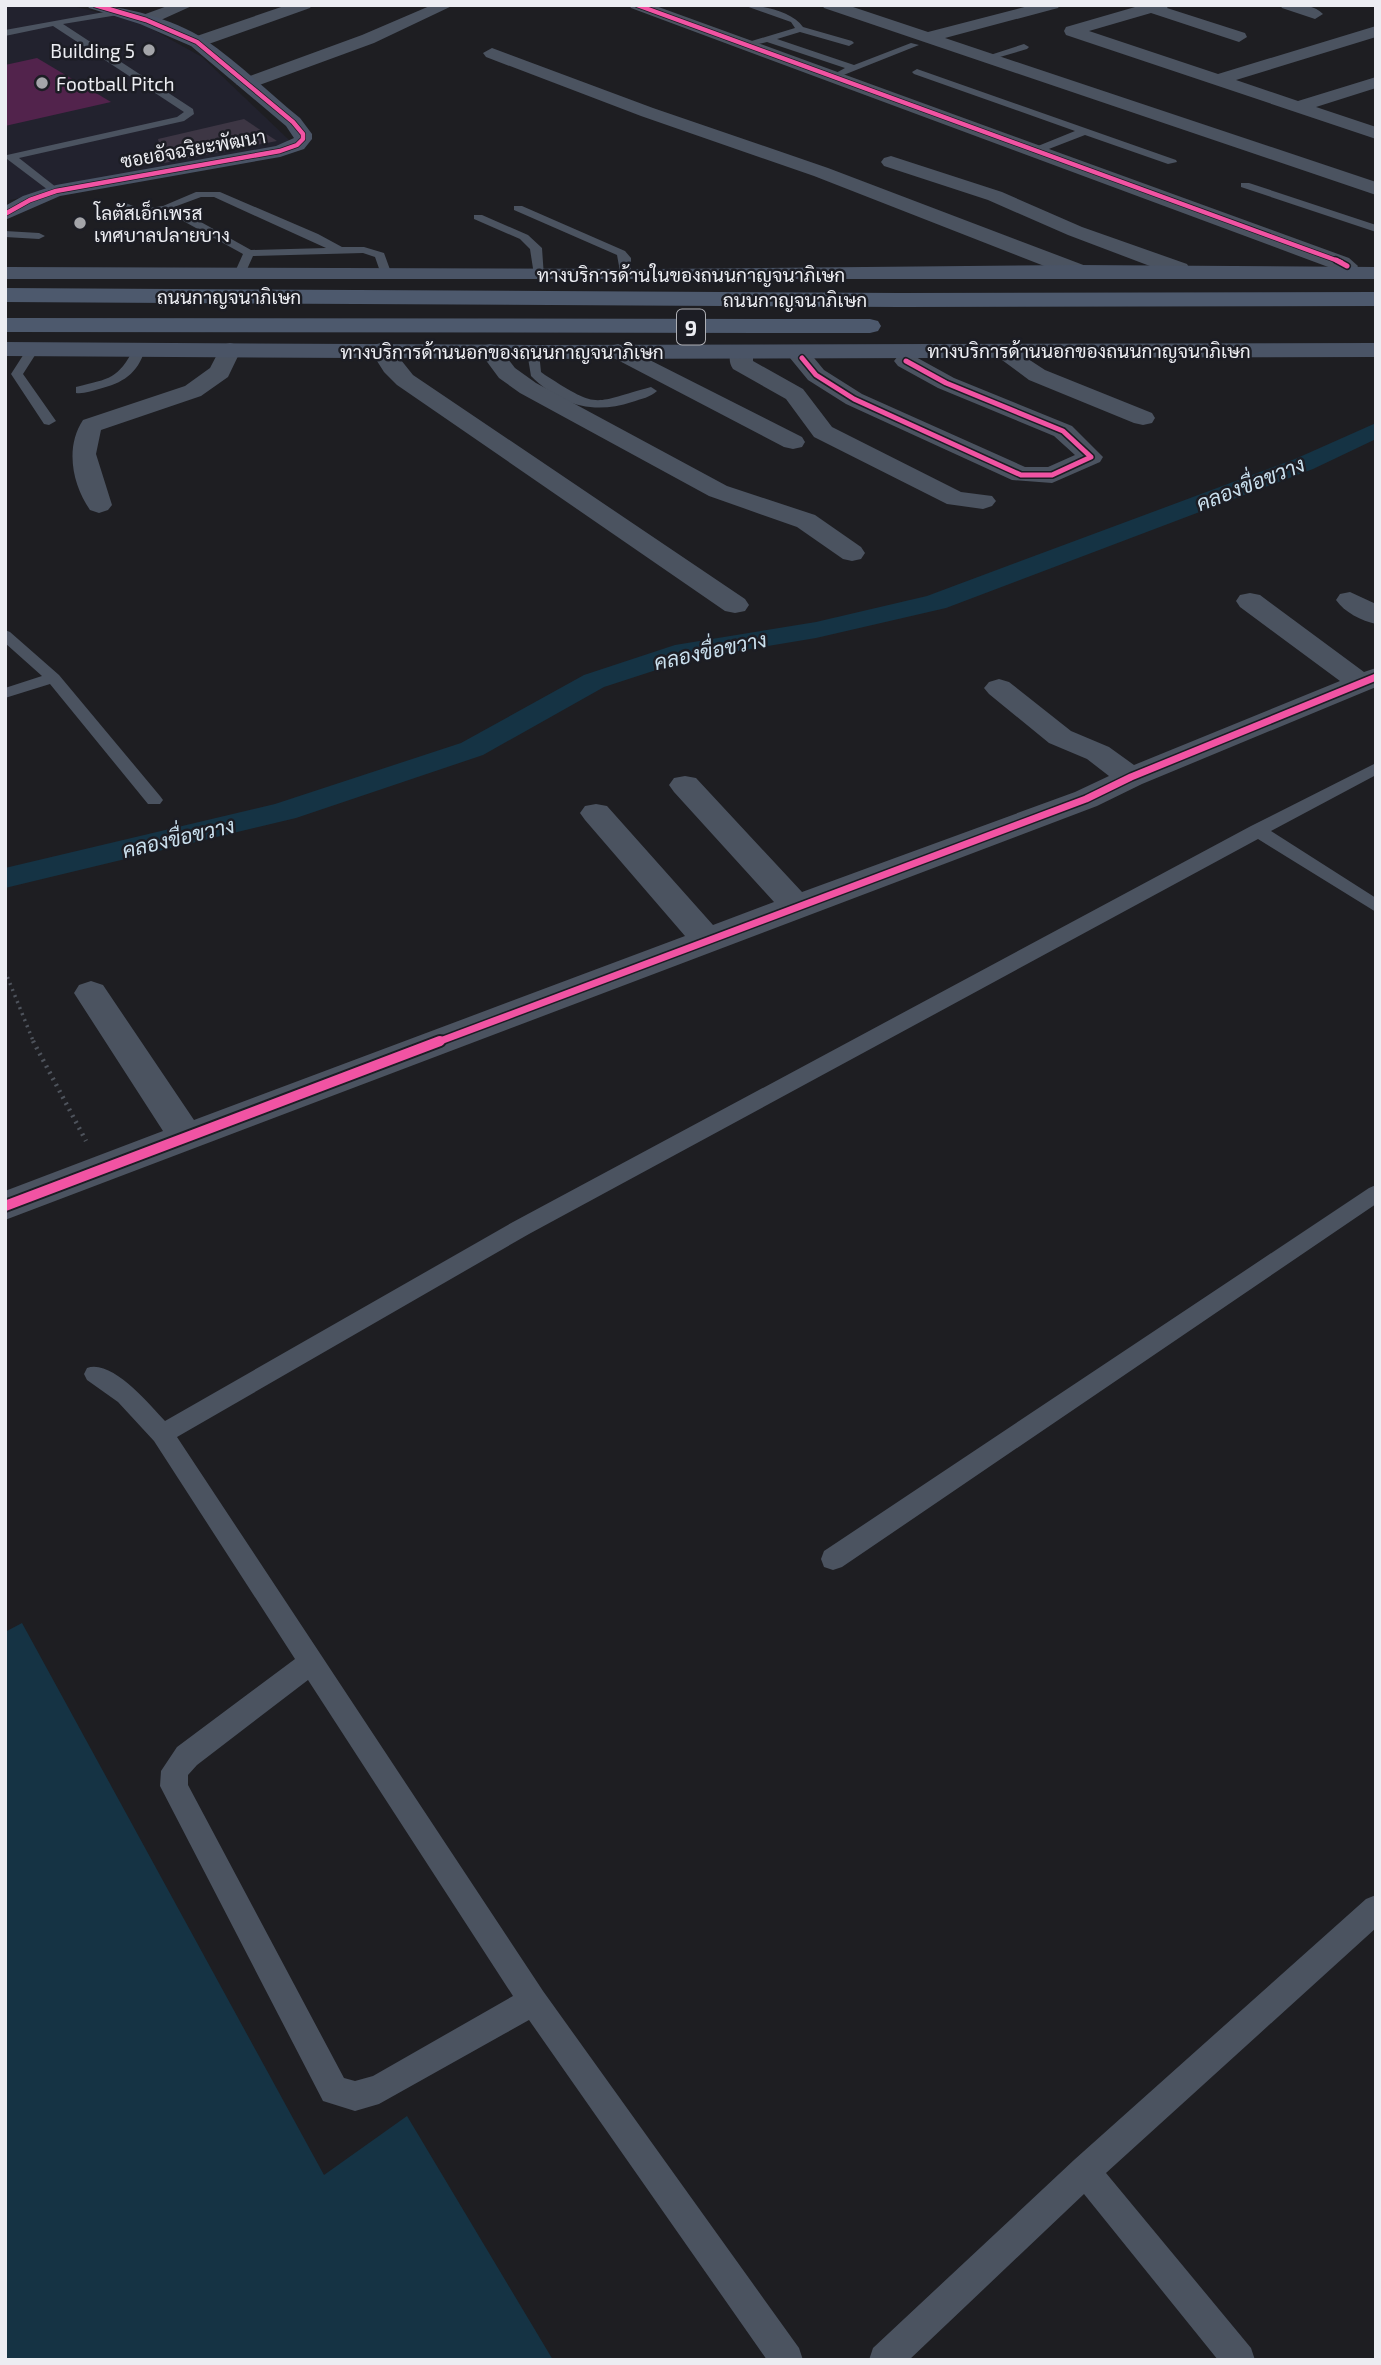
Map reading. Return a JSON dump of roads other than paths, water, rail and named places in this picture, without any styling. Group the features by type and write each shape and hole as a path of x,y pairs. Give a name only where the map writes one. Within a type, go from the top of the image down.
{"highway":[{"path":"383,286 580,284 654,275"},
{"name":"ถนนกาญจนาภิเษก","path":"5,295 383,286 899,300 1376,299"},
{"name":"ถนนกาญจนาภิเษก","path":"5,325 888,326"},
{"path":"423,326 521,337 678,343 736,351"}],"main road":[{"name":"ซอยอัจฉริยะพัฒนา","path":"5,214 30,200 56,191 280,151 300,142 303,134 293,122 197,42 146,20 95,5"},
{"path":"1128,272 1376,266"},
{"name":"ทางบริการด้านในของถนนกาญจนาภิเษก","path":"5,273 240,274 383,286 540,275 1078,271 1376,274"},
{"name":"ทางบริการด้านนอกของถนนกาญจนาภิเษก","path":"5,349 533,352 1376,350"},
{"path":"769,351 802,358 906,361 1376,361"}],"street":[{"path":"146,20 187,5"},
{"path":"197,42 304,5"},
{"path":"245,84 346,48 446,5"},
{"path":"637,5 757,42 833,76 1347,266"},
{"path":"830,5 916,38 986,58 1376,189"},
{"path":"916,38 1013,5"},
{"path":"916,38 1052,5"},
{"path":"1287,5 1315,14"},
{"path":"1239,37 1156,7 1072,32 1376,133"},
{"path":"272,17 308,25"},
{"path":"1217,80 1376,31"},
{"path":"492,53 852,184 1078,271"},
{"path":"1297,107 1376,82"},
{"path":"852,184 911,152"},
{"path":"891,162 995,196 1074,231 1180,269"},
{"path":"99,505 85,463 86,433 92,425 193,391 220,372 230,350"},
{"path":"381,351 391,367 405,380 735,605"},
{"path":"490,351 507,373 528,388 718,491 806,522 852,553"},
{"path":"618,351 793,442"},
{"path":"736,351 741,365 785,388 800,400 811,423 823,432 956,499 983,501"},
{"path":"802,358 816,375 854,399 1021,475 1052,475 1091,457 1063,431 946,383 906,361"},
{"path":"1014,360 1037,375 1143,418"},
{"path":"1350,600 1376,616"},
{"path":"1250,601 1368,680"},
{"path":"5,1206 1086,799 1131,777 1368,680"},
{"path":"999,688 1060,737 1098,752 1131,777"},
{"path":"685,785 796,906"},
{"path":"596,813 707,940"},
{"path":"91,993 187,1138"}],"lane":[{"path":"747,5 794,20 800,29"},
{"path":"5,33 121,12"},
{"path":"8,154 180,119 189,114 190,111 55,23"},
{"path":"757,42 800,29 849,43"},
{"path":"833,76 916,38"},
{"path":"757,42 854,68"},
{"path":"986,58 1024,47"},
{"path":"917,72 1172,162"},
{"path":"1037,150 1085,131"},
{"path":"8,154 56,191"},
{"path":"1245,185 1376,229"},
{"path":"169,209 171,204 201,194 216,194 314,236 339,250"},
{"path":"123,205 140,212 169,209 249,253 364,250 380,255 383,286"},
{"path":"518,208 621,253 625,258 625,275"},
{"path":"478,218 524,237 536,248 540,275"},
{"path":"5,234 39,236"},
{"path":"240,274 249,253"},
{"path":"33,349 17,374 49,421"},
{"path":"81,390 128,374 135,366 139,350"},
{"path":"533,352 535,373 583,404 609,407 651,391"},
{"path":"5,635 53,678 154,800"},
{"path":"5,693 53,678"},
{"path":"162,1434 521,1228 1376,768"},
{"path":"1257,831 1376,906"},
{"path":"832,1559 1376,1193"},
{"path":"95,1374 126,1395 162,1434 533,2001 787,2360"},
{"path":"311,1662 187,1756 175,1771 174,1786 334,2090 355,2096 379,2090 533,2001"},
{"path":"886,2360 1085,2171 1376,1909"},
{"path":"1085,2171 1239,2360"}],"water":[{"path":"22,1623 324,2175 407,2116 553,2360 5,2360 5,1632"}],"waterway":[{"name":"คลองขื่อขวาง","path":"5,878 285,811 472,749 594,681 685,651 816,630 936,602 1304,464 1376,430"}],"place":[{"name":"Building 5","path":"149,50"},
{"name":"Football Pitch","path":"42,83"},
{"name":"โลตัสเอ็กเพรส เทศบาลปลายบาง","path":"80,223"}]}
